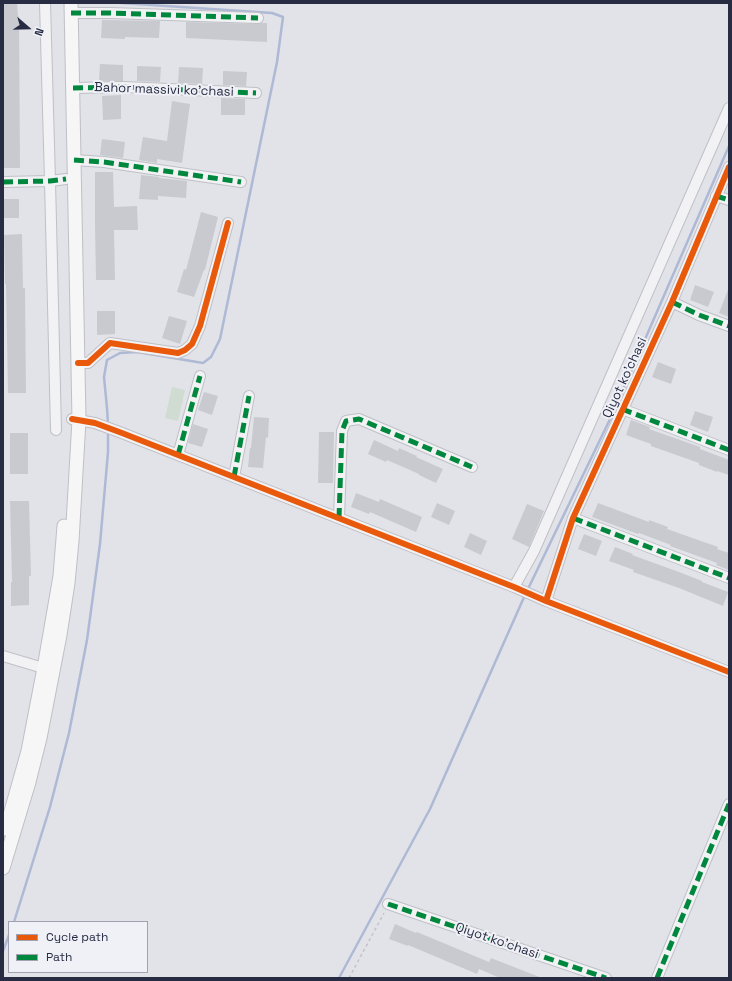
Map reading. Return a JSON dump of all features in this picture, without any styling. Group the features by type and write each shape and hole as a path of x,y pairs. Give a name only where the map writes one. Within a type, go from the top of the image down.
{"main road":[{"path":"63,3 66,179 76,419"},
{"path":"3,868 33,767 40,738 49,669 54,611 61,562 76,419 78,362 71,8"},
{"path":"3,837 28,751 49,669"}],"street":[{"path":"45,3 56,430"},
{"path":"71,8 110,13 258,18"},
{"name":"Bahor massivi ko'chasi","path":"73,88 124,87 256,93"},
{"path":"514,587 534,551 729,108"},
{"path":"74,160 104,162 241,182"},
{"name":"Qiyot ko'chasi","path":"546,601 573,518 672,302 729,167"},
{"path":"3,182 50,181 66,179"},
{"path":"716,196 729,200"},
{"path":"78,362 88,363 110,343 178,353 186,350 192,344 200,326 228,223"},
{"path":"672,302 729,326"},
{"path":"178,455 200,376"},
{"path":"234,477 249,396"},
{"name":"Qiyot ko'chasi","path":"622,409 729,450"},
{"path":"76,419 108,428 178,455 729,672"},
{"path":"339,518 342,431 346,421 359,420 472,467"},
{"path":"573,518 729,578"},
{"path":"3,656 49,669"},
{"path":"657,978 729,804"},
{"name":"Qiyot ko'chasi","path":"388,904 606,978"}],"path":[{"path":"349,978 388,904"}],"shaded area":[{"path":"172,387 185,390 178,421 165,418"}],"building":[{"path":"3,3 17,3 19,16 20,168 3,168"},
{"path":"102,20 160,21 159,38 101,38"},
{"path":"186,22 267,23 267,42 186,38"},
{"path":"100,64 123,65 123,81 99,81"},
{"path":"137,66 161,67 160,82 137,81"},
{"path":"179,67 203,68 202,84 178,83"},
{"path":"223,71 247,72 246,86 223,85"},
{"path":"121,95 121,119 103,120 102,96"},
{"path":"221,98 245,99 245,115 221,115"},
{"path":"172,101 190,104 182,163 157,159 157,163 139,160 143,137 167,141"},
{"path":"102,139 125,142 123,158 100,155"},
{"path":"95,172 113,172 114,207 137,206 138,230 114,230 115,280 96,280"},
{"path":"141,175 187,181 186,198 158,196 158,200 139,199"},
{"path":"3,199 19,199 19,218 3,218"},
{"path":"201,212 218,217 205,270 194,297 177,292 184,269 186,270"},
{"path":"22,234 23,288 25,288 26,393 8,393 4,235"},
{"path":"695,285 714,292 708,307 690,300"},
{"path":"729,290 729,317 719,313"},
{"path":"97,311 115,311 115,334 97,335"},
{"path":"169,316 187,321 180,344 162,338"},
{"path":"658,362 676,369 671,384 652,377"},
{"path":"204,392 218,396 212,415 198,410"},
{"path":"695,411 713,417 708,432 690,425"},
{"path":"254,417 269,418 268,438 266,437 263,468 248,467"},
{"path":"631,420 650,427 649,429 700,447 700,449 729,460 729,475 717,472 699,465 699,463 651,446 651,444 626,435"},
{"path":"193,424 208,429 202,447 188,443"},
{"path":"319,432 334,432 333,483 318,483"},
{"path":"10,433 28,433 28,474 10,474"},
{"path":"374,440 398,451 399,448 443,469 436,483 387,460 386,462 368,454"},
{"path":"356,493 379,502 380,499 422,517 416,532 370,512 369,514 351,507"},
{"path":"10,501 29,501 31,576 29,576 29,605 11,606 12,582"},
{"path":"437,503 455,511 449,525 431,517"},
{"path":"598,503 649,522 649,520 668,527 667,529 718,547 717,549 729,553 729,570 716,565 717,563 670,546 671,545 592,517"},
{"path":"527,504 544,511 529,547 512,539"},
{"path":"470,533 487,541 481,555 464,547"},
{"path":"584,534 602,541 596,556 578,549"},
{"path":"615,547 728,592 723,606 679,588 633,572 634,570 609,561"},
{"path":"395,924 489,962 491,958 542,978 500,978 479,969 477,974 408,945 389,939"}],"waterway":[{"path":"108,424 104,377 107,360 120,353 137,352 203,363 211,357 220,339 277,62 283,17 272,13 121,3"},
{"path":"527,591 613,413 729,146"},
{"path":"14,921 50,807 69,733 87,640 100,544 108,452 108,431"},
{"path":"339,978 430,809 525,595"},
{"path":"3,951 8,938"}],"marked path":[{"path":"71,13 258,18"},
{"path":"73,88 124,87 256,93"},
{"path":"74,160 104,162 241,182"},
{"path":"3,182 50,181 66,179"},
{"path":"716,196 729,200"},
{"path":"672,302 699,315 729,326"},
{"path":"178,455 200,376"},
{"path":"234,477 249,396"},
{"path":"622,409 729,450"},
{"path":"339,518 342,431 346,421 359,419 472,467"},
{"path":"573,518 729,578"},
{"path":"657,978 729,804"},
{"path":"388,904 606,978"}],"cycle path":[{"path":"546,601 573,518 672,302 729,167"},
{"path":"78,363 88,363 110,343 178,353 185,350 192,344 200,326 228,223"},
{"path":"72,419 95,423 122,433 729,672"}]}
